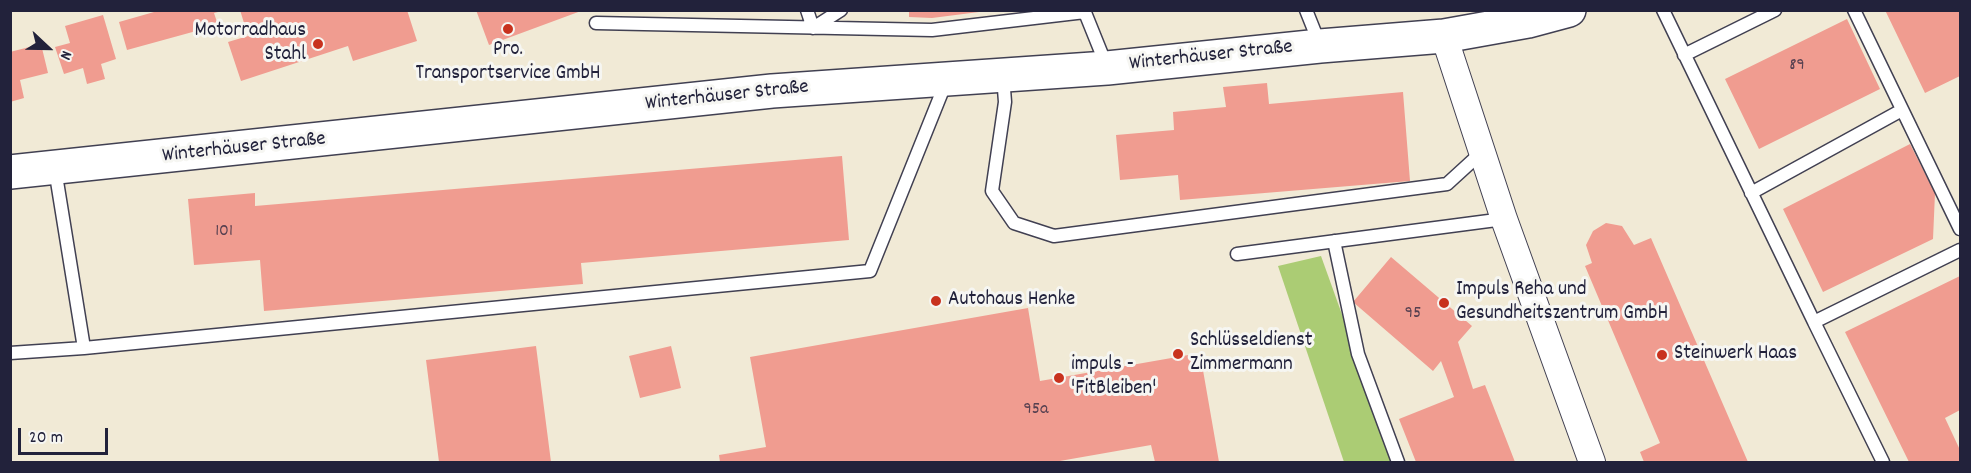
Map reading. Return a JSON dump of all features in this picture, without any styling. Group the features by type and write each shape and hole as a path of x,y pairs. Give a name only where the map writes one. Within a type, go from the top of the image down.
{"main road":[{"name":"Winterhäuser Straße","path":"10,172 772,91 1107,68 1444,36 1526,16 1569,10"}],"street":[{"path":"1444,36 1504,219 1592,462"}],"lane":[{"path":"807,10 813,28"},
{"path":"813,28 841,10"},
{"path":"1306,10 1320,46"},
{"path":"1663,10 1883,462"},
{"path":"1684,55 1775,10"},
{"path":"1854,10 1960,229"},
{"path":"596,23 932,30 1085,11 1107,68"},
{"path":"1003,75 1005,102 992,191 1014,223 1054,236 1447,184 1482,152"},
{"path":"10,353 84,348 870,271 947,79"},
{"path":"1751,193 1902,110"},
{"path":"55,169 84,348"},
{"path":"1237,254 1504,219"},
{"path":"1334,242 1358,354 1398,462"},
{"path":"1814,321 1960,250"}],"green space":[{"path":"1321,256 1395,462 1344,462 1278,266"}],"building":[{"path":"161,10 222,11 214,13 218,25 127,50 119,22"},
{"name":"Motorradhaus Stahl","path":"240,10 407,10 417,41 353,61 348,46 241,81 228,42 248,36"},
{"name":"Pro. Transportservice GmbH","path":"476,10 581,10 581,11 489,45"},
{"path":"909,10 979,10 979,12 932,18 909,17"},
{"path":"1885,10 1960,10 1960,76 1925,93"},
{"path":"103,15 116,59 101,64 105,79 87,84 83,68 64,74 55,47 70,43 65,26"},
{"path":"1847,19 1880,89 1759,149 1725,79"},
{"path":"41,44 48,73 20,80 24,98 10,102 10,52"},
{"path":"1267,83 1269,104 1403,92 1410,181 1180,200 1178,175 1120,180 1116,135 1174,130 1173,112 1226,107 1223,87"},
{"path":"1910,144 1935,193 1933,239 1823,292 1783,209"},
{"path":"842,156 849,240 581,263 583,284 264,311 260,260 194,265 188,199 255,193 255,206"},
{"name":"Steinwerk Haas","path":"1606,223 1622,226 1634,245 1651,238 1748,462 1644,462 1640,452 1660,443 1585,266 1592,263 1586,245 1593,231"},
{"path":"1391,257 1472,326 1458,342 1473,389 1485,385 1515,462 1416,462 1399,419 1454,397 1441,361 1433,371 1353,302"},
{"path":"1960,276 1960,410 1945,418 1960,450 1960,462 1909,462 1845,332"},
{"path":"1028,308 1040,381 1200,353 1219,462 1155,462 1151,445 1054,462 720,462 719,455 766,447 750,357"},
{"path":"536,346 551,462 439,462 426,360"},
{"path":"671,346 681,388 640,398 629,356"}],"place":[{"name":"Pro. Transportservice GmbH","path":"508,29"},
{"name":"Motorradhaus Stahl","path":"318,44"},
{"name":"Autohaus Henke","path":"936,301"},
{"name":"Impuls Reha und Gesundheitszentrum GmbH","path":"1444,303"},
{"name":"Schlüsseldienst Zimmermann","path":"1178,354"},
{"name":"Steinwerk Haas","path":"1662,355"},
{"name":"impuls - 'FitBleiben'","path":"1059,378"}]}
